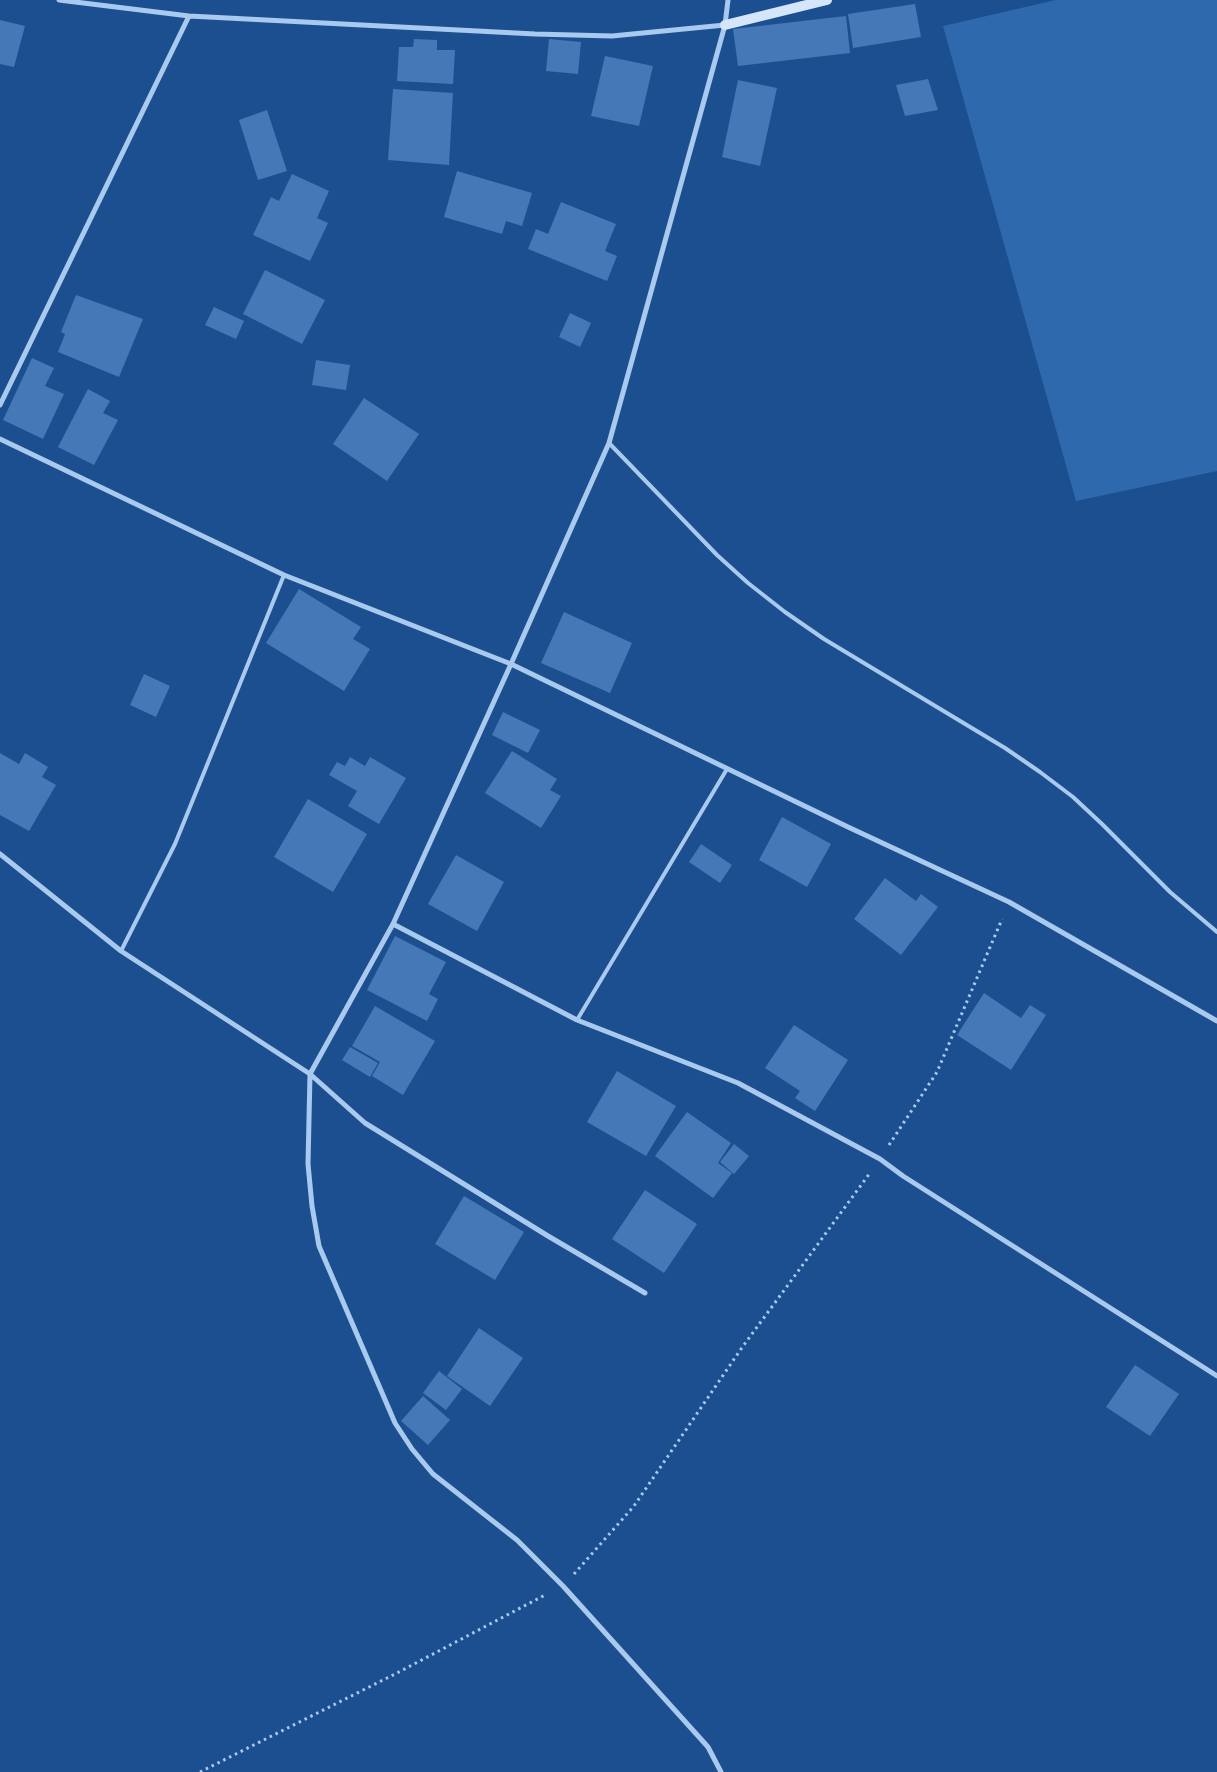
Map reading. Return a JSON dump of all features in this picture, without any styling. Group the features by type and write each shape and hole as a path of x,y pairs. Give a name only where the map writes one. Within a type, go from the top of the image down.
{"street":[{"path":"59,0 189,16 535,34 602,35 725,25 827,0"},
{"path":"721,1772 708,1747 563,1586 517,1540 433,1474 412,1449 396,1423 319,1246 312,1206 308,1164 310,1074 393,924 511,664 608,443 725,25 728,0"},
{"path":"0,405 189,16"},
{"path":"0,439 284,575 511,664 727,769 1009,902 1217,1021"},
{"path":"0,854 121,951 310,1074 365,1122 548,1236 645,1293"},
{"path":"393,924 577,1020 738,1082 880,1159 903,1176 1217,1376"}],"lane":[{"path":"608,443 717,556 748,583 785,612 824,638 1005,748 1040,772 1102,824 1170,892 1217,932"},
{"path":"121,951 176,844 284,575"},
{"path":"577,1020 727,769"}],"path":[{"path":"200,1772 397,1673 563,1586 634,1506 741,1349 880,1159 937,1072 1009,902"}],"shaded area":[{"path":"1056,0 1217,0 1217,471 1076,501 943,26"}],"building":[{"path":"915,4 921,37 853,48 848,14"},
{"path":"846,16 850,53 738,66 733,29"},
{"path":"0,20 25,26 14,67 0,64"},
{"path":"414,39 437,40 437,50 455,50 453,84 397,81 399,47 413,47"},
{"path":"549,39 581,42 578,74 546,71"},
{"path":"605,56 653,66 639,126 591,116"},
{"path":"928,79 938,110 905,116 896,85"},
{"path":"738,80 777,88 760,166 722,157"},
{"path":"393,89 453,93 449,165 388,160"},
{"path":"267,110 287,171 258,180 239,120"},
{"path":"457,171 532,193 522,226 506,221 502,234 444,217"},
{"path":"292,174 329,191 317,218 328,223 310,261 253,235 271,197 279,201"},
{"path":"561,202 616,224 605,251 617,256 607,281 528,249 536,229 548,234"},
{"path":"265,270 325,300 302,344 243,314"},
{"path":"76,295 143,319 119,377 58,352 65,334 61,332"},
{"path":"214,307 244,321 236,339 205,325"},
{"path":"570,313 591,323 580,347 559,337"},
{"path":"32,358 54,368 45,386 64,394 43,439 3,420"},
{"path":"316,360 350,365 346,390 312,385"},
{"path":"88,389 110,401 103,413 118,420 94,465 58,447"},
{"path":"364,398 419,434 387,481 333,444"},
{"path":"299,589 361,627 353,639 370,649 344,691 266,643"},
{"path":"564,612 632,643 610,693 541,663"},
{"path":"144,674 170,686 156,717 130,705"},
{"path":"503,712 540,730 528,753 492,735"},
{"path":"512,751 557,779 550,790 561,796 541,828 485,793"},
{"path":"0,753 19,764 25,753 48,767 42,777 56,785 29,831 0,815"},
{"path":"350,757 365,766 370,757 406,778 379,824 348,806 357,791 329,775 337,762 345,766"},
{"path":"308,799 367,834 333,892 274,857"},
{"path":"782,817 831,844 807,887 759,860"},
{"path":"701,844 732,865 720,883 689,862"},
{"path":"456,855 504,882 477,931 428,904"},
{"path":"885,878 916,901 921,894 938,907 901,955 854,919"},
{"path":"395,936 446,962 429,994 438,999 427,1021 367,990"},
{"path":"984,993 1021,1018 1030,1005 1046,1015 1011,1070 957,1035"},
{"path":"375,1006 435,1041 403,1095 372,1076 380,1062 352,1046"},
{"path":"794,1025 848,1060 815,1111 795,1098 800,1091 765,1068"},
{"path":"350,1047 378,1063 370,1077 342,1060"},
{"path":"617,1071 676,1106 646,1156 587,1122"},
{"path":"687,1112 731,1143 718,1163 732,1173 713,1198 655,1156"},
{"path":"734,1144 749,1156 734,1174 720,1162"},
{"path":"645,1190 697,1224 664,1273 612,1239"},
{"path":"464,1196 524,1232 495,1280 435,1244"},
{"path":"479,1328 523,1358 490,1406 447,1376"},
{"path":"1135,1365 1179,1394 1150,1436 1106,1407"},
{"path":"439,1371 462,1389 446,1410 423,1393"},
{"path":"423,1396 450,1420 428,1445 401,1421"}]}
